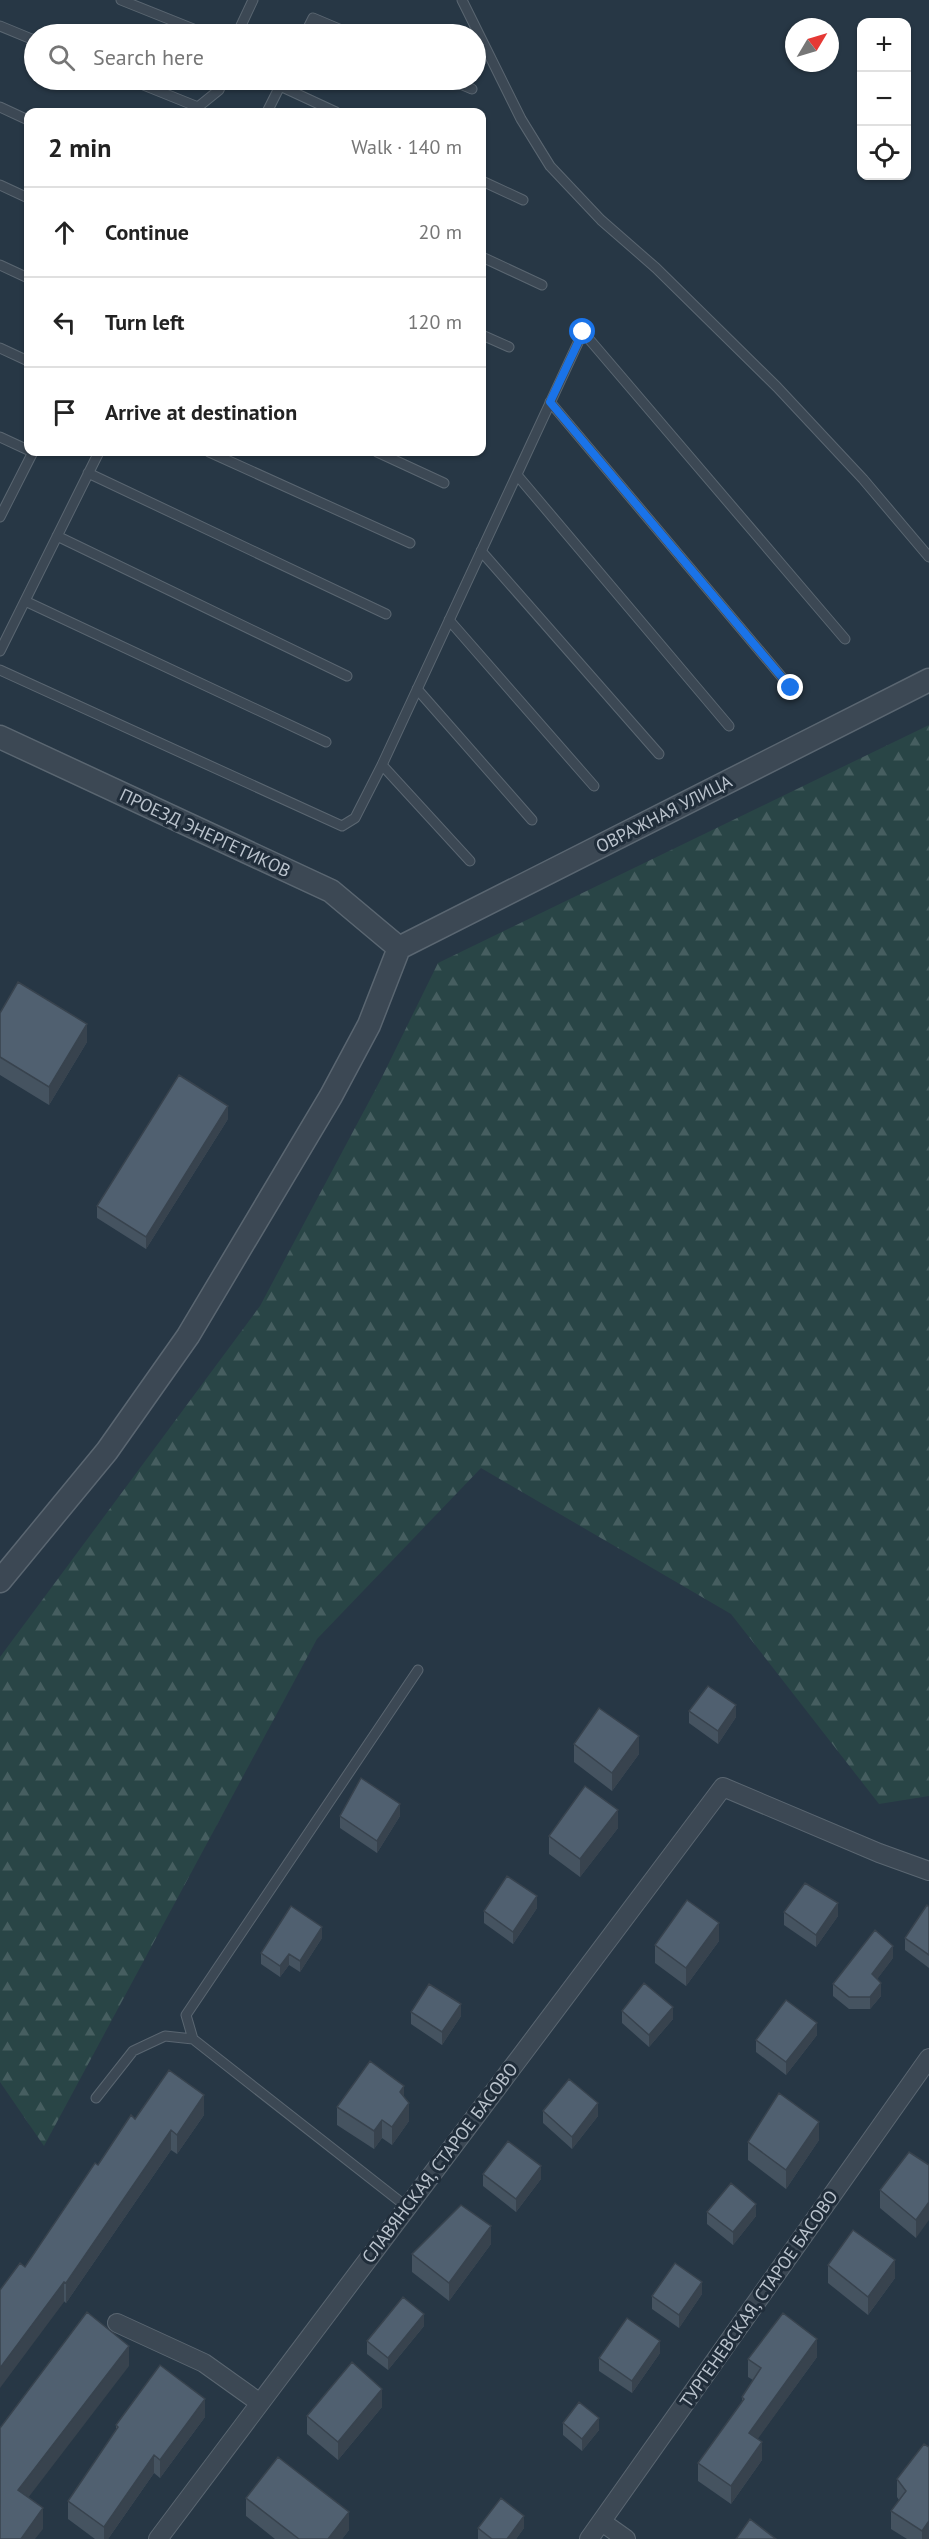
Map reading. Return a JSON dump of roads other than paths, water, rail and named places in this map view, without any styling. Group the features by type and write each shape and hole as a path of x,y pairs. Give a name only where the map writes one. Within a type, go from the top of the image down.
{"street":[{"name":"ОВРАЖНАЯ УЛИЦА","path":"399,948 929,680"},
{"name":"ПРОЕЗД ЭНЕРГЕТИКОВ","path":"0,737 331,891 399,948"},
{"path":"7,1568 107,1451 188,1336 331,1096 369,1025 399,948"},
{"name":"СЛАВЯНСКАЯ, СТАРОЕ БАСОВО","path":"158,2539 723,1787 879,1853 929,1871"},
{"name":"ТУРГЕНЕВСКАЯ, СТАРОЕ БАСОВО","path":"589,2539 929,2058"},
{"path":"117,2323 204,2363 260,2403"},
{"path":"602,2522 626,2539"}],"lane":[{"path":"121,0 145,4 186,24"},
{"path":"242,24 253,0"},
{"path":"462,0 474,24"},
{"path":"310,24 313,18 327,24"},
{"path":"0,26 24,36"},
{"path":"486,48 521,119 550,166 601,220 656,268 777,387 863,479 929,556"},
{"path":"155,90 198,107 219,90"},
{"path":"269,108 278,90"},
{"path":"294,90 328,108"},
{"path":"0,107 24,118"},
{"path":"486,183 523,200"},
{"path":"0,185 24,196"},
{"path":"486,259 542,285"},
{"path":"0,265 24,276"},
{"path":"0,670 342,826 355,818 382,765 583,332 845,639"},
{"path":"486,337 509,347"},
{"path":"0,348 24,359"},
{"path":"550,402 791,688"},
{"path":"0,437 24,448"},
{"path":"0,517 31,456"},
{"path":"0,651 97,456"},
{"path":"218,456 410,543"},
{"path":"386,456 444,483"},
{"path":"88,473 386,614"},
{"path":"517,475 729,726"},
{"path":"57,536 348,676"},
{"path":"481,551 659,754"},
{"path":"25,601 326,742"},
{"path":"449,620 594,786"},
{"path":"417,689 532,820"},
{"path":"382,765 470,861"},
{"path":"193,2039 186,2015 417,1671"},
{"path":"96,2098 133,2051 165,2036 193,2039 407,2206"}]}
